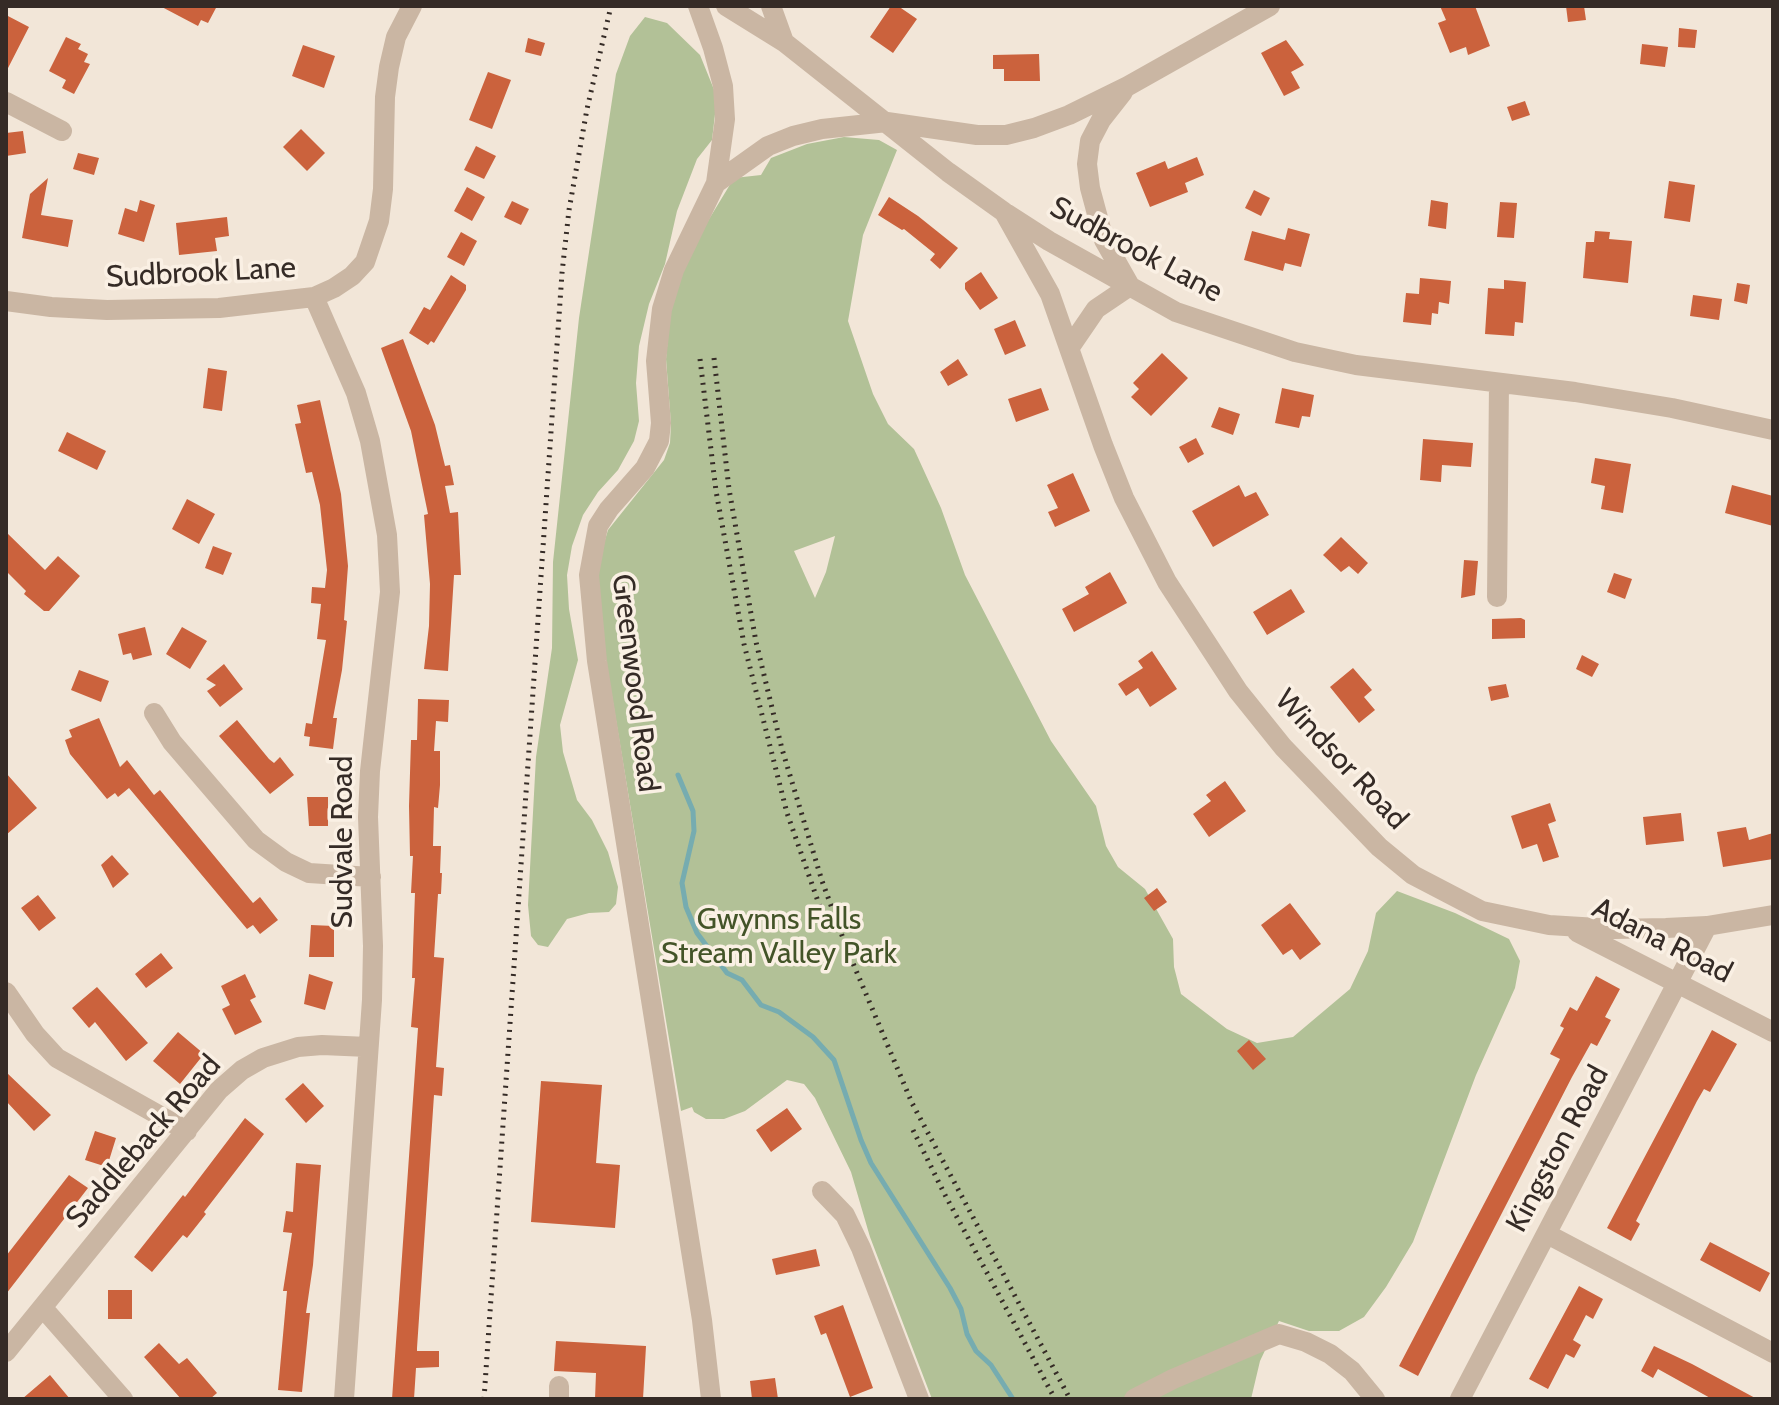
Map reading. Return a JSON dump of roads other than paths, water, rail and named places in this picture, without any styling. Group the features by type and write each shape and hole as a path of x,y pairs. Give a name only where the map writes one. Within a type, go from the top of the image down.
{"street":[{"name":"Sudbrook Lane","path":"6,301 51,307 147,310 261,305 314,297 352,276 365,262 379,221 389,67 396,37 412,6"},
{"name":"Greenwood Road","path":"698,6 723,86 725,119 716,183 674,270 662,309 656,361 661,423 659,441 645,468 598,526 589,575 597,661 702,1320 711,1399"},
{"name":"Sudbrook Lane","path":"726,6 784,42 948,172 1004,212 1176,312 1295,352 1356,365 1672,408 1773,430"},
{"path":"771,6 784,42"},
{"path":"716,183 768,146 822,129 887,122 977,135 1006,135 1034,128 1069,115 1128,86 1270,6"},
{"path":"1070,347 1096,309 1130,286 1104,240 1087,164 1090,141 1101,120 1128,86"},
{"path":"6,102 62,131"},
{"name":"Windsor Road","path":"1004,212 1050,294 1124,498 1167,582 1230,679 1283,747 1379,847 1413,875 1482,911 1566,927 1707,926 1773,915"},
{"name":"Sudvale Road","path":"314,297 356,393 380,483 390,592 368,817 372,973 344,1399"},
{"path":"1497,597 1499,383"},
{"path":"154,713 172,742 256,840 286,862 309,873 371,877"},
{"name":"Kingston Road","path":"1460,1399 1680,983 1707,926"},
{"name":"Adana Road","path":"1566,927 1773,1032"},
{"path":"6,992 35,1034 57,1058 187,1131"},
{"name":"Saddleback Road","path":"6,1352 219,1090 242,1070 263,1058 298,1047 368,1047"},
{"path":"822,1191 845,1215 861,1248 919,1399"},
{"path":"1547,1234 1773,1353"},
{"path":"43,1308 123,1399"},
{"path":"1134,1399 1279,1334 1306,1342 1330,1354 1352,1371 1375,1399"}],"waterway":[{"path":"678,775 693,811 694,831 682,883 686,907 697,933 727,973 742,980 761,1005 779,1012 813,1037 834,1060 871,1163 950,1288 976,1351 991,1365 1013,1399"}],"railway":[{"path":"484,1399 562,273 569,210 587,109 611,6"},
{"path":"714,358 729,489 756,642 782,749 822,881 912,1103 1070,1399"},
{"path":"700,359 716,491 744,644 787,813 827,927"},
{"path":"913,1130 1055,1399"}],"park label":[{"name":"Gwynns Falls Stream Valley Park","path":"779,937"}]}
